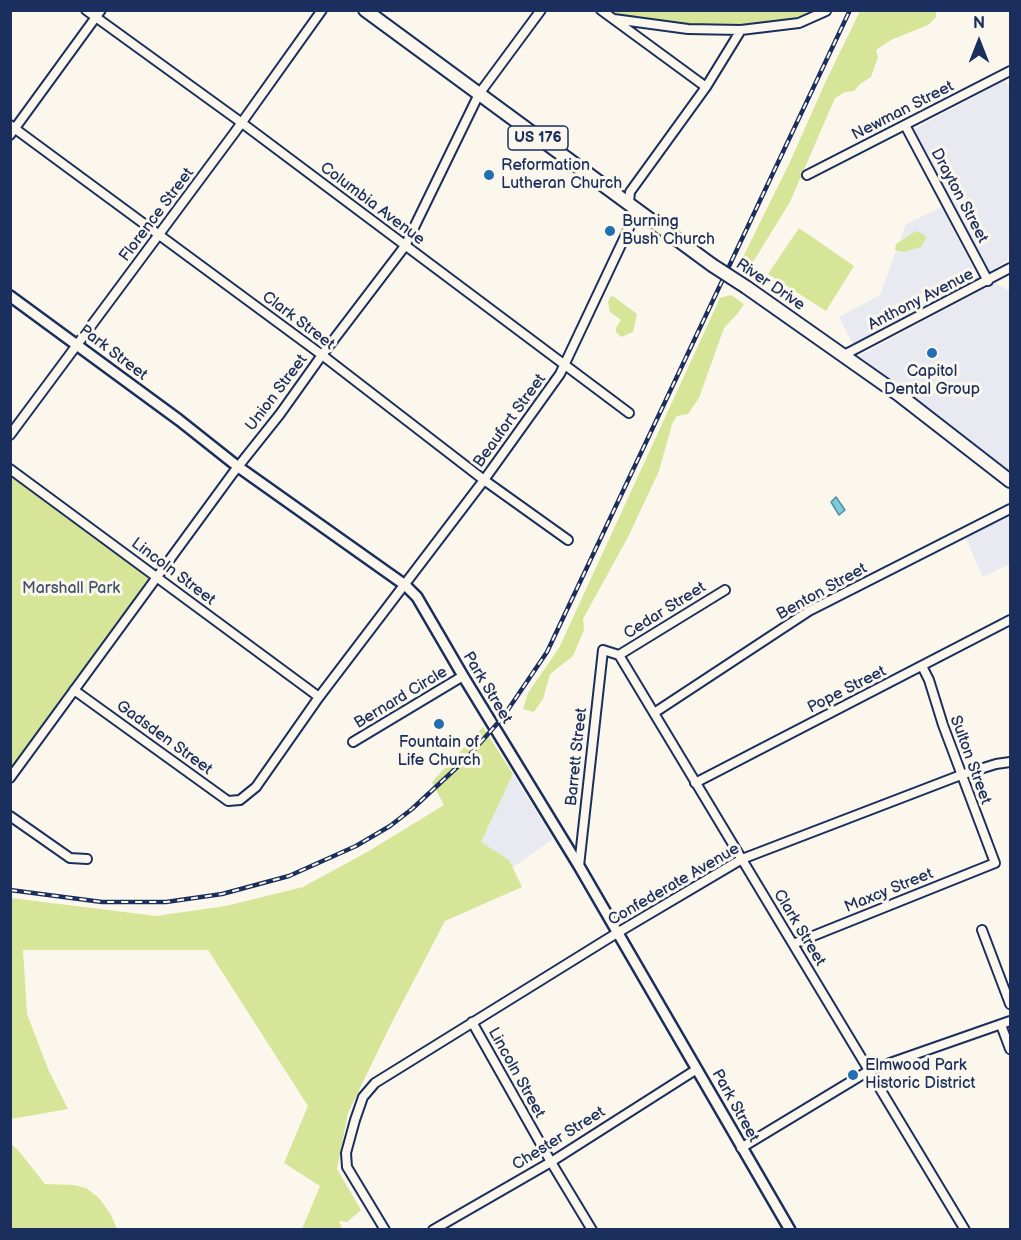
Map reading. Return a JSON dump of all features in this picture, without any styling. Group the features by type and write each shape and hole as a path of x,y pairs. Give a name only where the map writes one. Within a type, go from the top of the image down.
{"main road":[{"name":"River Drive","path":"365,10 637,211 844,355 1011,481"}],"street":[{"name":"Columbia Avenue","path":"86,10 242,123 629,413"},
{"path":"12,130 101,10"},
{"name":"Florence Street","path":"10,435 242,123 322,10"},
{"name":"Union Street","path":"10,778 237,466 280,414 405,246 479,94 541,10"},
{"path":"601,10 706,87"},
{"path":"614,19 688,29 741,30 799,23 826,11"},
{"path":"637,211 629,202 630,192 706,87 741,30"},
{"name":"Newman Street","path":"807,175 1011,71"},
{"name":"Drayton Street","path":"905,125 988,281"},
{"name":"Clark Street","path":"12,130 160,234 484,480 568,540"},
{"name":"Beaufort Street","path":"240,800 256,787 319,698 484,480 565,365 637,211"},
{"name":"Anthony Avenue","path":"844,355 1011,268"},
{"name":"Park Street","path":"10,296 237,466 405,585 417,597 579,866 790,1230"},
{"name":"Lincoln Street","path":"10,469 319,698"},
{"name":"Benton Street","path":"654,713 809,612 1011,509"},
{"name":"Cedar Street","path":"619,655 725,590"},
{"name":"Pope Street","path":"695,783 1011,620"},
{"name":"Barrett Street","path":"579,866 603,650 619,655"},
{"name":"Clark Street","path":"619,655 965,1230"},
{"name":"Sulton Street","path":"922,666 930,680 943,725 995,863"},
{"name":"Bernard Circle","path":"353,742 463,676"},
{"name":"Gadsden Street","path":"74,690 228,801 240,800"},
{"name":"Confederate Avenue","path":"386,1230 347,1167 346,1153 355,1120 363,1097 375,1083 617,933 742,859 961,775 996,764 1011,762"},
{"path":"10,816 70,858 87,859"},
{"name":"Maxcy Street","path":"793,944 995,863"},
{"path":"982,930 1011,1004"},
{"path":"741,1148 870,1071 1011,1021"},
{"name":"Lincoln Street","path":"472,1022 550,1162 592,1230"},
{"path":"1001,1025 1011,1049"},
{"name":"Chester Street","path":"433,1230 550,1162 697,1069"}],"shaded area":[{"path":"1004,81 1010,87 1008,260 989,272 914,129"},
{"path":"942,207 979,280 853,345 839,317 880,295 906,224"},
{"path":"995,283 1010,291 1010,471 859,356"},
{"path":"1010,515 1010,564 983,577 965,537"},
{"path":"513,774 553,839 512,868 508,860 481,842"}],"green space":[{"path":"601,11 828,11 799,23 741,30 614,19"},
{"path":"860,11 936,11 936,17 928,25 891,40 876,50 878,57 871,77 854,91 845,92 835,98 790,202 750,267 743,269 740,265 744,255"},
{"path":"799,228 854,266 826,311 768,274"},
{"path":"916,231 924,234 926,238 921,247 904,252 895,250 896,244"},
{"path":"731,295 744,304 724,328 699,398 688,414 677,416 672,424 659,471 628,537 583,619 584,630 573,656 550,674 543,699 534,712 523,709 528,693 559,648 720,298"},
{"path":"613,296 637,314 633,332 621,337 616,332 616,328 621,320 610,312 608,302"},
{"name":"Marshall Park","path":"11,469 156,577 11,778"},
{"path":"483,727 513,774 481,842 509,860 522,887 445,921 348,1113 337,1169 361,1210 347,1222 339,1221 342,1229 302,1229 320,1186 284,1163 308,1106 208,950 23,950 27,1014 48,1069 68,1109 11,1119 11,898 156,916 226,906 303,887 369,851 444,805 432,782"},
{"path":"11,1144 45,1184 74,1185 86,1188 99,1198 111,1215 117,1229 11,1229"}],"water":[{"path":"836,497 845,510 839,515 831,502"}],"railway":[{"path":"10,890 102,902 166,902 222,894 289,876 356,846 390,826 466,759 503,717 547,652 850,10"}],"place":[{"name":"Reformation Lutheran Church","path":"489,175"},
{"name":"Burning Bush Church","path":"610,231"},
{"name":"Capitol Dental Group","path":"932,353"},
{"name":"Fountain of Life Church","path":"439,724"},
{"name":"Elmwood Park Historic District","path":"853,1075"}]}
